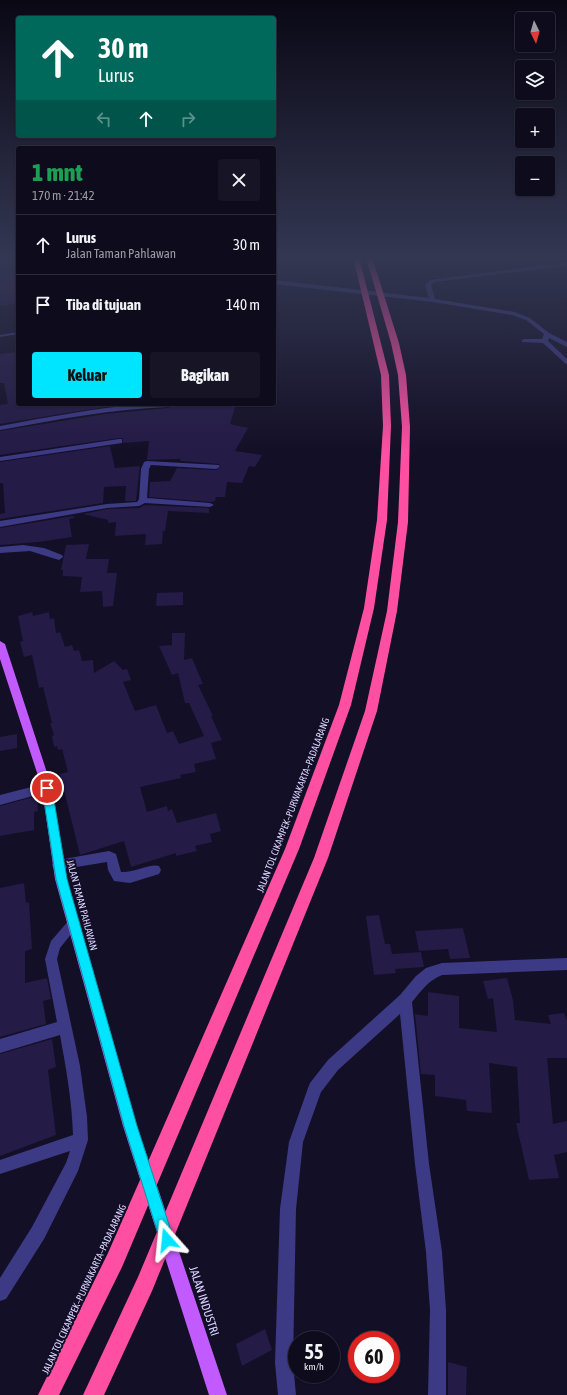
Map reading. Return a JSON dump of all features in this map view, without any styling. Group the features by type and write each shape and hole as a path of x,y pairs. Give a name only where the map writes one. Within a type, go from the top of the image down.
{"highway":[{"name":"JALAN TOL CIKAMPEK–PURWAKARTA–PADALARANG","path":"48,1395 115,1260 277,885 345,705 369,608 382,520 387,426 385,375 372,322"},
{"path":"93,1395 145,1284 321,858 371,711 392,611 403,522 406,427 402,375 389,322"}],"main road":[{"name":"JALAN TAMAN PAHLAWAN","path":"0,644 3,665 47,788 58,866 130,1126"},
{"name":"JALAN INDUSTRI","path":"130,1126 218,1395"}],"street":[{"path":"532,322 547,334 567,345"},
{"path":"545,341 547,334"},
{"path":"524,342 545,341 567,362"},
{"path":"0,428 97,411 136,406"},
{"path":"0,459 119,441"},
{"path":"0,524 107,506 139,504 143,500 145,470 147,464 216,467"},
{"path":"143,500 210,505"},
{"path":"0,550 31,547 45,551 58,558"},
{"path":"0,800 47,788"},
{"path":"58,866 109,856 112,858 114,870 118,877 130,878 155,870"},
{"path":"0,1293 38,1233 73,1166 81,1140 80,1117 75,1080 51,959 55,945 74,923"},
{"path":"287,1395 284,1363 288,1209 296,1142 315,1088 333,1065 405,1000 421,981 431,973 442,969 505,964 567,964"},
{"path":"405,1000 422,1164 434,1252 438,1310 437,1395"},
{"path":"0,1046 64,1027"},
{"path":"0,1167 81,1140"}],"lane":[{"path":"0,336 16,333"}],"building":[{"path":"16,352 16,406 114,406 0,424 0,405 8,404 4,383 0,383 0,354"},
{"path":"172,406 235,406 230,424 248,428 235,451 262,455 255,467 249,466 242,483 227,482 225,497 216,497 215,501 211,502 149,497 150,482 170,481 177,468 216,470 221,467 219,464 180,461 181,459 147,460 149,441 123,443 123,438 119,438 0,455 0,431 105,414 168,408"},
{"path":"110,446 115,468 140,466 136,501 125,501 126,486 104,487 103,503 0,519 0,514 5,513 3,483 0,483 0,462"},
{"path":"145,505 209,508 209,513 168,511 165,531 163,531 162,544 145,545 146,534 115,536 116,522 108,523 108,520 83,514 107,509 139,508"},
{"path":"73,516 74,518 69,519 72,537 39,542 0,545 0,528"},
{"path":"89,544 86,559 109,559 107,573 117,573 113,606 103,607 102,591 80,592 82,577 63,576 63,570 61,570 66,545"},
{"path":"183,592 183,605 156,606 157,593"},
{"path":"32,612 33,616 49,612 50,619 54,618 56,633 60,632 65,647 72,645 74,651 79,650 82,661 93,660 94,673 114,661 123,670 127,669 131,680 123,682 135,711 156,705 167,733 173,731 179,744 204,736 189,703 185,703 178,673 172,675 159,646 172,645 172,633 185,633 184,660 192,658 203,684 198,685 213,716 211,716 222,740 211,743 216,759 194,764 196,772 180,775 181,778 140,787 147,812 167,806 168,811 172,809 177,823 216,813 221,831 210,834 212,842 195,846 197,851 176,856 176,853 131,867 124,841 80,855 60,774 68,772 62,749 58,750 57,746 54,747 52,736 54,735 50,723 52,723 43,687 39,688 32,655 24,657 20,642 23,641 18,616"},
{"path":"17,734 17,748 0,751 0,737"},
{"path":"37,796 38,811 34,812 34,830 0,836 0,806"},
{"path":"24,883 26,903 29,902 32,949 25,951 25,983 47,978 51,999 43,1001 46,1024 0,1037 0,888"},
{"path":"379,915 385,944 390,944 392,954 421,952 424,967 395,969 396,973 374,975 366,916"},
{"path":"463,928 470,958 450,959 448,949 419,951 415,931"},
{"path":"507,978 513,1000 515,1020 551,1024 548,1015 564,1013 567,1021 567,1058 547,1058 553,1124 567,1121 567,1152 554,1155 559,1178 529,1180 516,1123 520,1123 517,1067 489,1063 492,1113 467,1111 466,1100 435,1096 435,1075 421,1074 415,1014 428,1016 428,992 459,996 459,1028 497,1032 493,998 488,999 483,981"},
{"path":"52,1039 56,1067 48,1070 56,1135 0,1156 0,1054"},
{"path":"265,1329 272,1350 242,1366 236,1344"},
{"path":"448,1362 467,1367 466,1395 448,1395"}],"route":[{"path":"47,788 61,879 130,1126 167,1240"}]}
